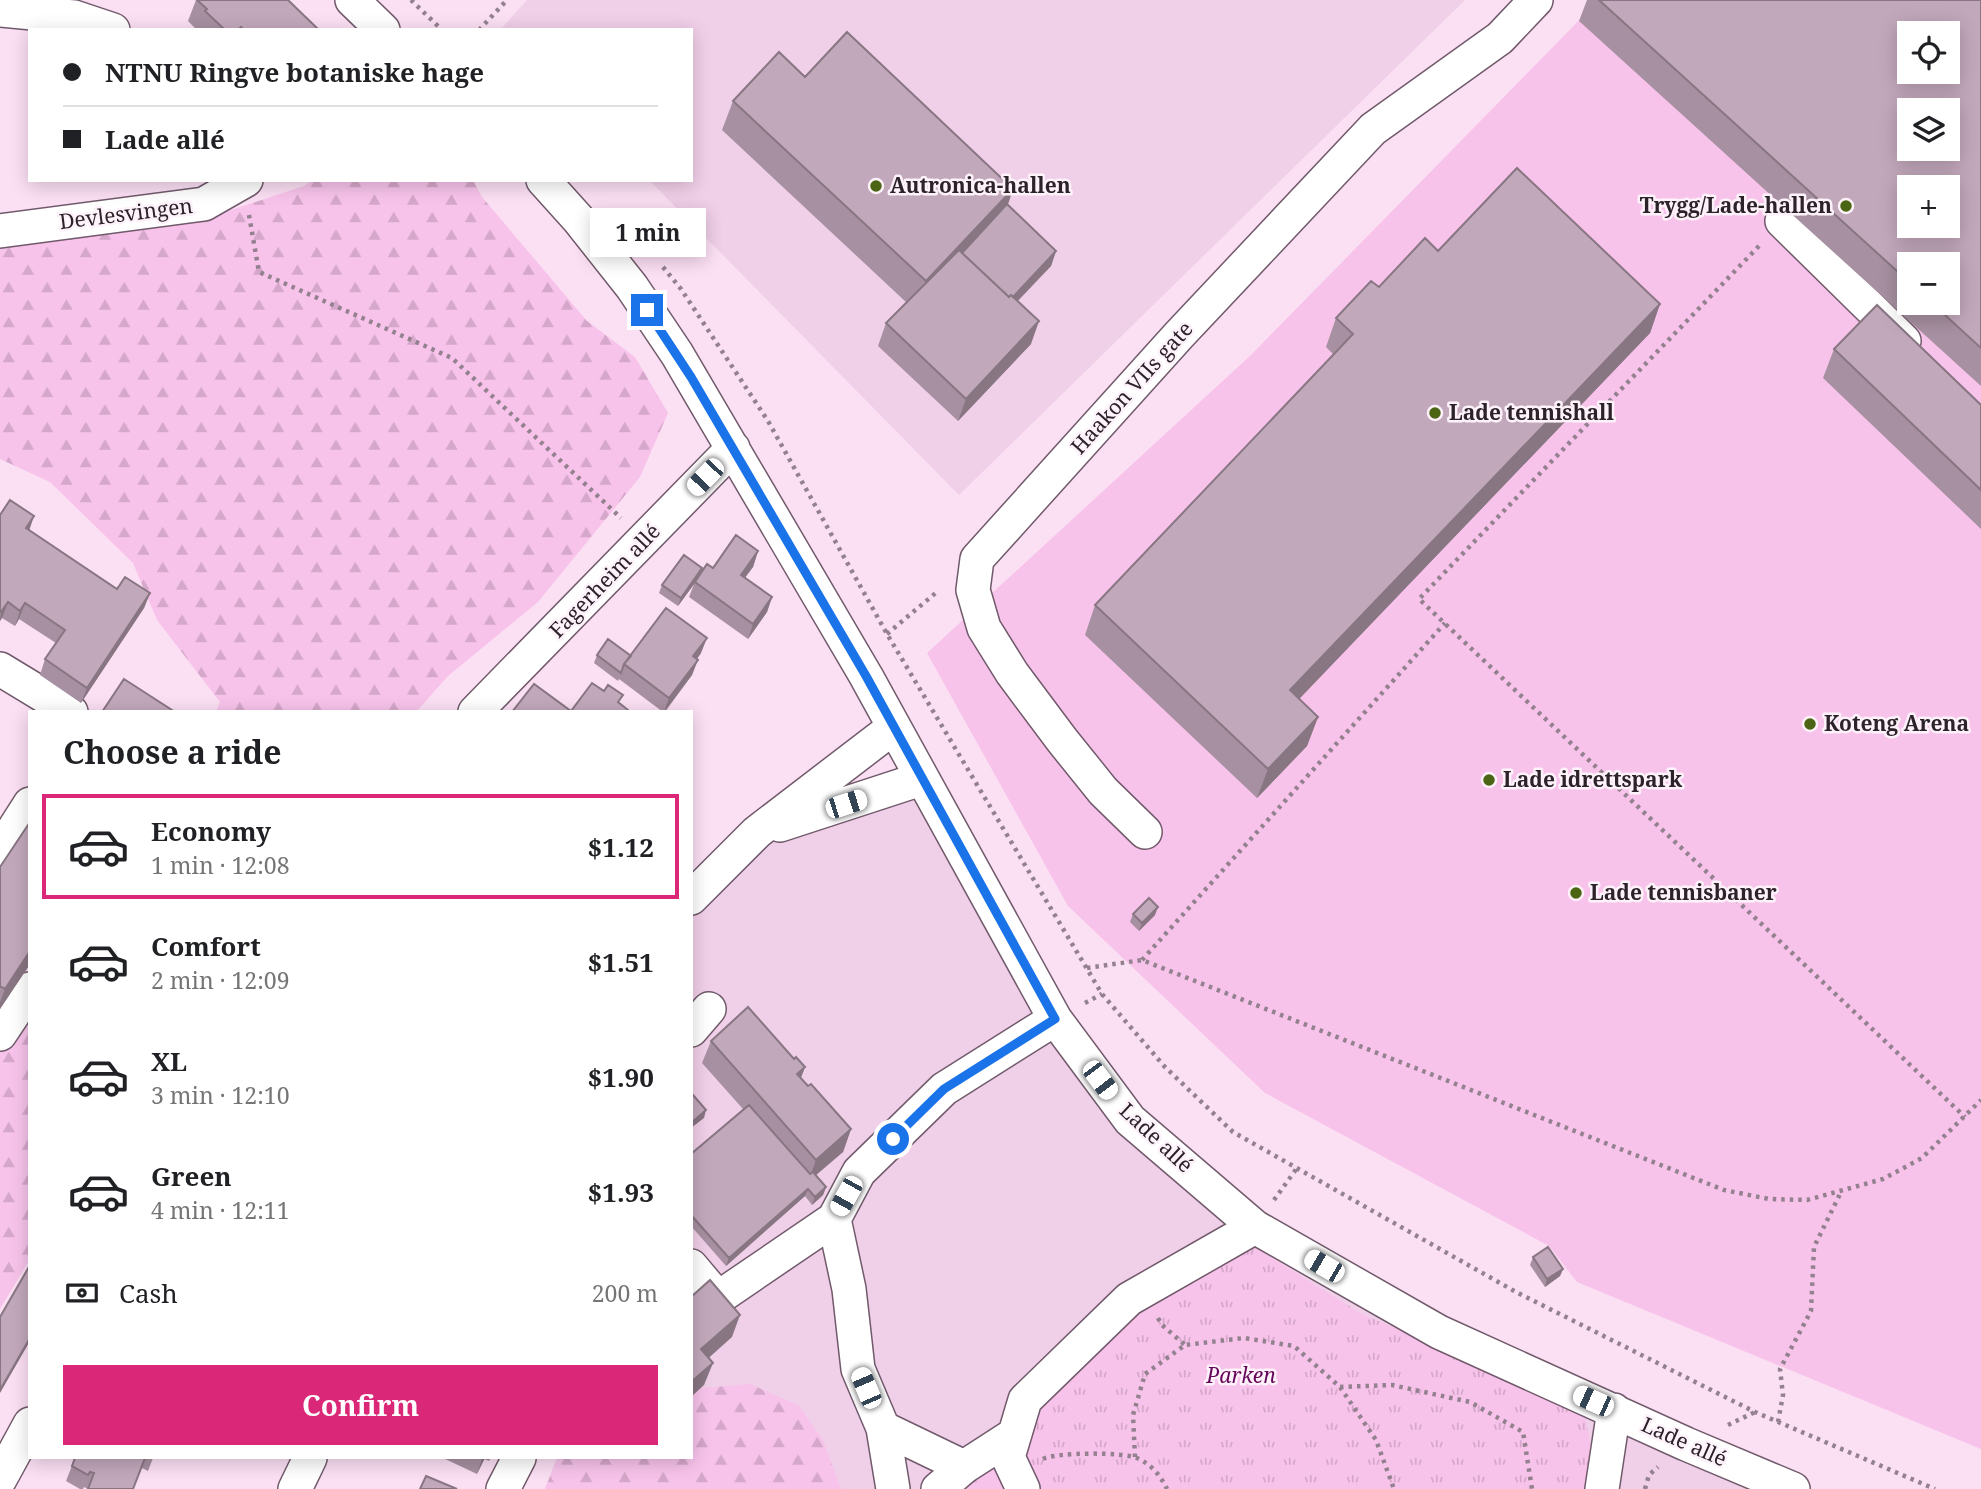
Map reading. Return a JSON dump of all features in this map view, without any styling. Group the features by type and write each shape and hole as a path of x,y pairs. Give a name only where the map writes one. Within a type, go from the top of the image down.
{"street":[{"path":"352,0 381,28"},
{"name":"Haakon VIIs gate","path":"977,559 1179,335 1373,129 1500,38 1536,0"},
{"path":"0,10 74,17 107,28"},
{"name":"Devlesvingen","path":"0,231 204,204 245,182"},
{"name":"Lade allé","path":"545,182 632,287 677,354 894,727 1055,1019 1130,1120 1255,1227 1439,1332 1686,1444 1793,1489"},
{"path":"1783,221 1922,358"},
{"name":"Fagerheim allé","path":"477,710 733,448"},
{"path":"977,559 973,590 984,628 1012,673 1062,740 1103,791 1145,832"},
{"path":"0,669 68,710"},
{"path":"693,896 757,832 894,727"},
{"path":"757,832 921,779"},
{"path":"0,851 28,807"},
{"path":"0,1034 28,992"},
{"path":"693,1268 718,1298 834,1219 859,1172 944,1089 1055,1019"},
{"path":"834,1219 849,1289 858,1369 883,1428 893,1489"},
{"path":"1019,1482 1008,1457 1025,1400 1129,1299 1255,1227"},
{"name":"Lade allé","path":"1602,1489 1614,1410"},
{"path":"0,1479 28,1428"},
{"path":"883,1428 964,1467"},
{"path":"938,1489 964,1467 1015,1434"},
{"path":"296,1489 310,1459"},
{"path":"503,1489 518,1459"}],"path":[{"path":"411,0 440,28"},
{"path":"481,28 507,0"},
{"path":"245,182 259,272 452,358 645,540"},
{"path":"1783,221 1419,599 1965,1117"},
{"path":"656,259 681,289 768,421 887,634 1102,993 1165,1067 1233,1132 1516,1292 1777,1422 1935,1489"},
{"path":"887,634 977,559"},
{"path":"1142,960 1445,624"},
{"path":"1087,968 1142,960 1724,1190 1769,1199 1807,1200 1883,1179 1922,1158 1981,1100"},
{"path":"1777,1422 1783,1395 1780,1369 1811,1311 1814,1247 1841,1192"},
{"path":"1135,1457 1133,1415 1145,1374 1185,1345 1244,1338 1294,1346 1340,1387 1376,1440 1394,1489"},
{"path":"1340,1387 1392,1385 1470,1402 1523,1432 1532,1489"},
{"path":"1019,1482 1050,1455 1091,1454 1135,1457 1159,1473 1167,1489"},
{"path":"1645,1489 1649,1475"}],"shaded area":[{"path":"527,0 1465,0 959,495 651,182 693,182 693,28 502,28"},
{"path":"921,779 1055,1019 1255,1227 1793,1489 545,1489 557,1459 693,1459 693,896 757,832"}],"green space":[{"name":"Lade idrettspark","path":"1599,0 1981,0 1981,1449 1577,1282 1549,1246 1265,1093 1068,906 927,653 1251,355"},
{"path":"309,182 474,182 482,197 587,321 635,357 668,413 640,477 538,602 448,676 418,710 217,710 220,702 157,620 133,563 50,482 0,459 0,213 37,229 134,230 231,210"},
{"path":"28,1009 28,1262 0,1309 0,1044"},
{"name":"Parken","path":"1246,1242 1362,1314 1583,1408 1598,1478 1596,1489 1036,1489 1021,1455 1034,1405 1132,1308"},
{"path":"750,1384 798,1405 822,1438 841,1489 545,1489 557,1459 693,1459 693,1389"},
{"path":"1015,1434 1024,1489 938,1489"}],"building":[{"path":"197,0 288,0 317,28 223,28 205,11 207,9"},
{"name":"Trygg/Lade-hallen","path":"1599,0 1981,0 1981,348 1945,315 1960,315 1960,252 1897,252 1897,271"},
{"name":"Autronica-hallen","path":"847,32 1013,189 926,281 733,101 779,52 805,77"},
{"name":"Lade tennishall","path":"1517,168 1660,304 1290,690 1318,717 1268,769 1095,605 1353,334 1336,318 1371,281 1379,287 1425,238 1438,251"},
{"path":"1007,204 1056,251 1013,297 1009,297 962,253"},
{"path":"959,250 1039,321 966,399 886,323"},
{"path":"1877,305 1981,405 1981,490 1834,349"},
{"path":"10,500 34,516 26,528 117,589 125,577 150,593 87,688 45,659 65,630 25,603 20,611 8,602 0,611 0,515"},
{"path":"736,535 758,551 741,575 772,597 753,624 695,582 707,564 713,568"},
{"path":"684,555 702,568 681,598 662,585"},
{"path":"666,608 707,638 693,656 698,660 669,698 624,664"},
{"path":"608,639 631,656 621,673 597,655"},
{"path":"124,679 172,710 103,710"},
{"path":"592,683 604,691 608,685 623,695 618,702 628,710 572,710"},
{"path":"534,684 570,710 514,710"},
{"path":"28,825 28,954 5,989 0,986 0,867"},
{"path":"1149,898 1158,907 1142,923 1133,914"},
{"path":"748,1007 794,1059 796,1057 805,1067 797,1074 808,1086 811,1084 851,1129 816,1160 711,1041"},
{"path":"693,1095 706,1110 693,1121"},
{"path":"749,1105 810,1174 813,1172 826,1187 815,1197 808,1189 729,1258 693,1217 693,1152"},
{"path":"1548,1247 1563,1269 1547,1279 1533,1257"},
{"path":"28,1268 28,1341 0,1390 0,1317"},
{"path":"710,1280 740,1315 701,1349 713,1363 693,1380 693,1295"},
{"path":"75,1459 145,1459 133,1489 88,1489 94,1473 90,1472 88,1475 72,1466"},
{"path":"426,1476 457,1489 420,1489"}],"place":[{"name":"Autronica-hallen","path":"876,186"},
{"name":"Trygg/Lade-hallen","path":"1846,206"},
{"name":"Lade tennishall","path":"1435,413"},
{"name":"Koteng Arena","path":"1810,724"},
{"name":"Lade idrettspark","path":"1489,780"},
{"name":"Lade tennisbaner","path":"1576,893"}],"route":[{"path":"647,310 691,377 866,676 1055,1019 944,1089 893,1139"}]}
